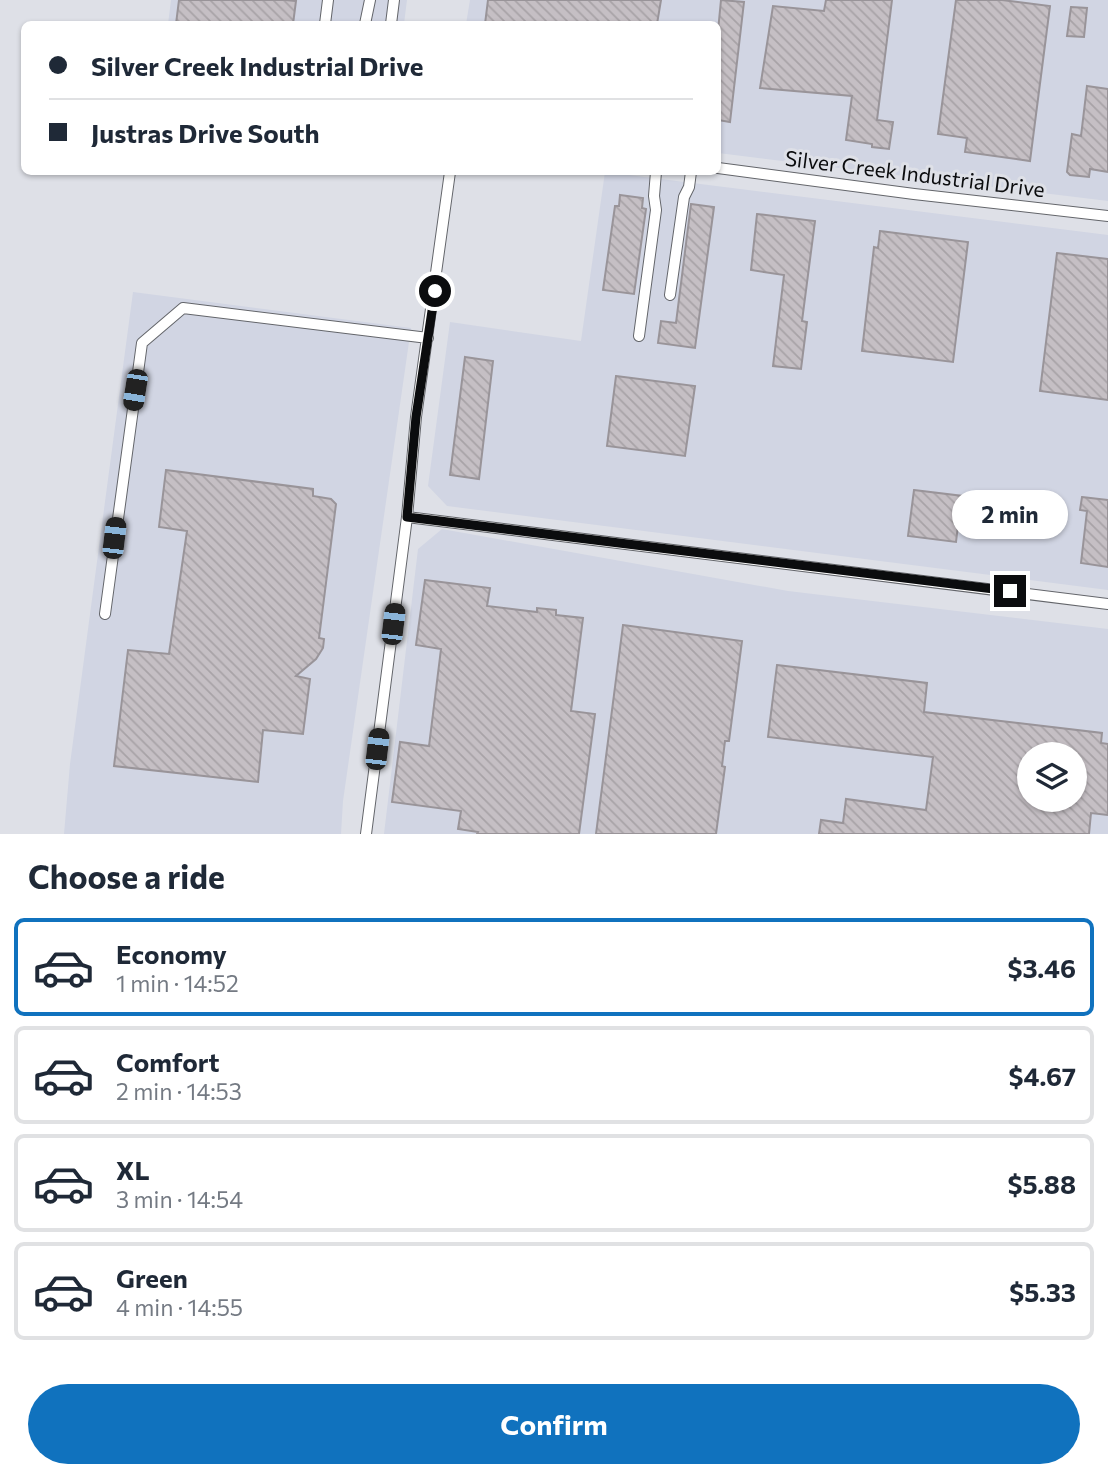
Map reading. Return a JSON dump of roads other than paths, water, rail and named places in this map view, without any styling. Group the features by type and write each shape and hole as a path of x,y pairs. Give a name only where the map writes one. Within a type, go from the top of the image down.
{"street":[{"path":"325,21 328,0"},
{"path":"366,21 370,0"},
{"path":"391,21 394,0"},
{"name":"Silver Creek Industrial Drive","path":"721,168 903,193 1108,216"},
{"path":"366,834 407,517 416,417 450,175"},
{"path":"639,336 656,209 656,175"},
{"path":"670,295 684,197 691,175"},
{"path":"105,614 142,343 183,308 428,338"},
{"path":"407,517 1108,604"}]}
